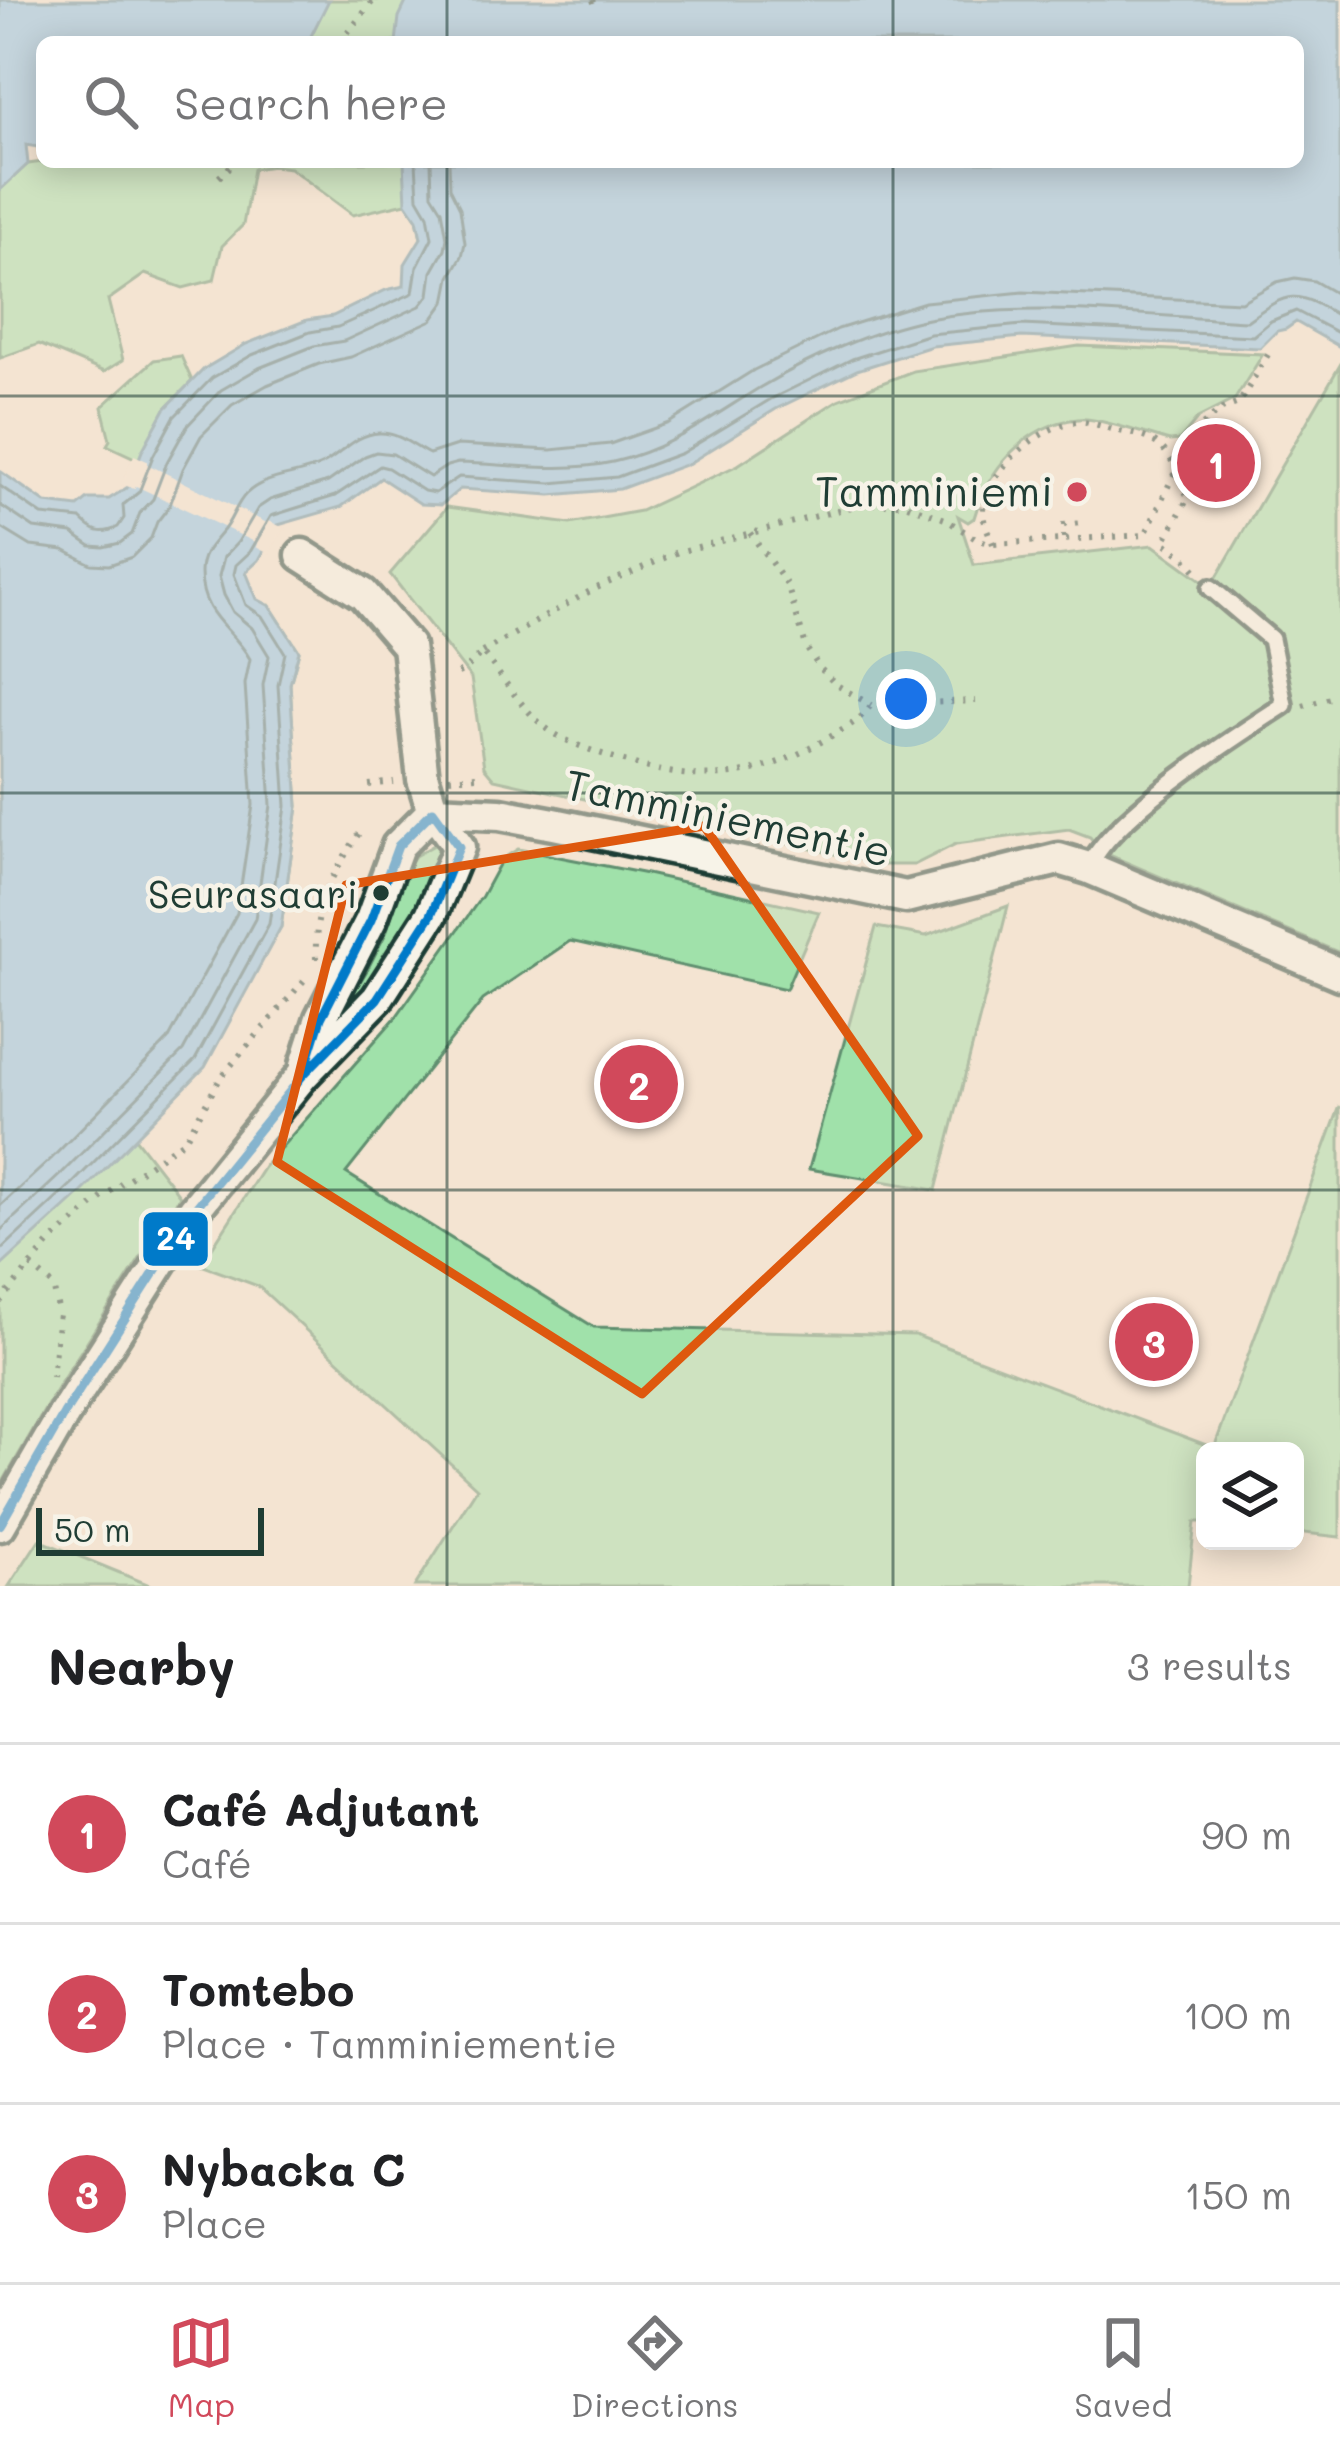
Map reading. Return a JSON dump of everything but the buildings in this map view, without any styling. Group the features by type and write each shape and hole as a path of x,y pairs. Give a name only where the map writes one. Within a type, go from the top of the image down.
{"street":[{"path":"0,1525 64,1414 194,1210 303,1075 377,1000 431,915 459,847 433,811 423,779 407,646 363,594 302,555"},
{"path":"303,1075 321,1018 371,920 398,847 433,811"},
{"name":"Tamminiementie","path":"433,811 536,820 906,897 1059,859 1340,974"}],"lane":[{"path":"1089,868 1095,853 1116,831 1188,770 1284,705 1270,639 1211,588"}],"path":[{"path":"345,36 374,0"},
{"path":"219,177 229,168"},
{"path":"458,673 482,652 607,584 678,552 863,504 905,505 993,544 1145,535 1201,427 1215,413 1239,403 1269,353"},
{"path":"993,544 982,514 987,490 1022,449 1053,428 1080,422 1144,437 1162,448 1187,498 1164,542 1186,560"},
{"path":"1064,538 1064,525 1081,524"},
{"path":"749,533 787,585 807,649 835,684 871,705 976,701"},
{"path":"482,652 552,732 583,748 647,769 692,777 757,771 846,728 871,705"},
{"path":"1284,705 1308,706 1340,695"},
{"path":"316,966 315,926 331,878 361,830"},
{"path":"0,1303 51,1241 105,1195 185,1140 221,1077 328,952"},
{"path":"32,1266 52,1286 59,1314 52,1382"}],"highlighted area":[{"path":"704,826 918,1136 642,1394 277,1162 346,885"}],"green space":[{"path":"268,0 434,0 417,36 253,36"},
{"path":"36,163 36,168 260,168 253,169 243,225 222,246 214,280 183,288 145,274 108,300 123,360 104,372 39,344 0,358 0,190 28,164"},
{"path":"290,168 416,168 421,238 417,219 406,203 353,215"},
{"name":"Tamminiemi","path":"1079,346 1263,354 1235,399 1198,418 1180,440 1078,419 1025,440 988,483 974,518 968,522 958,516 974,565 1153,545 1211,587 1340,365 1340,953 1102,852 1090,837 1069,829 956,844 914,865 884,865 494,779 484,767 471,678 390,574 447,507 570,524 640,511 738,465 838,400 913,371"},
{"path":"181,356 192,381 165,409 139,460 107,445 110,440 102,407 154,360"},
{"path":"270,606 299,651 290,684 298,806 281,927 135,1138 180,1196 0,1487 0,1166"},
{"path":"434,845 442,847 418,909 385,972 337,1019 386,933 408,866"},
{"path":"518,849 819,912 786,989 570,941 483,1000 346,1173 594,1327 915,1335 1198,1442 1188,1586 415,1586 477,1488 258,1286 201,1265 264,1167 396,1017 482,896 502,859"},
{"path":"1008,906 936,1190 809,1169 876,927 926,936"},
{"path":"1340,1106 1340,1537 1304,1533 1304,1442 1216,1442"},
{"path":"39,1540 152,1586 9,1586"}],"water":[{"path":"0,0 329,0 311,36 36,36 36,147 26,145 28,164 0,190"},
{"path":"407,0 1340,0 1340,347 1296,322 1277,331 1260,348 1022,337 932,346 857,370 776,409 688,464 620,489 551,495 460,489 441,505 421,504 381,478 341,507 278,525 259,560 246,572 257,599 270,606 299,651 290,684 298,806 281,927 205,1067 0,1267 0,471 46,503 78,507 88,499 109,499 128,487 165,409 204,369 246,344 307,320 333,316 404,286 405,264 421,238 417,219 406,203 404,168 1304,168 1304,36 397,36"}],"pier":[{"path":"134,455 286,529 269,554 256,547 257,543 136,486 122,484"}],"transit line":[{"name":"24","path":"433,811 459,847 431,915 377,999 303,1075 321,1018 371,920 398,846 433,811"},
{"name":"24","path":"64,1414 194,1210 303,1075"},
{"name":"24","path":"64,1414 3,1520 0,1525 64,1414"}],"place":[{"name":"Café Adjutant","path":"1216,463"},
{"name":"Tamminiemi","path":"1077,492"},
{"name":"Seurasaari","path":"381,893"},
{"name":"Tomtebo","path":"639,1084"},
{"name":"Nybacka C","path":"1154,1342"}]}
